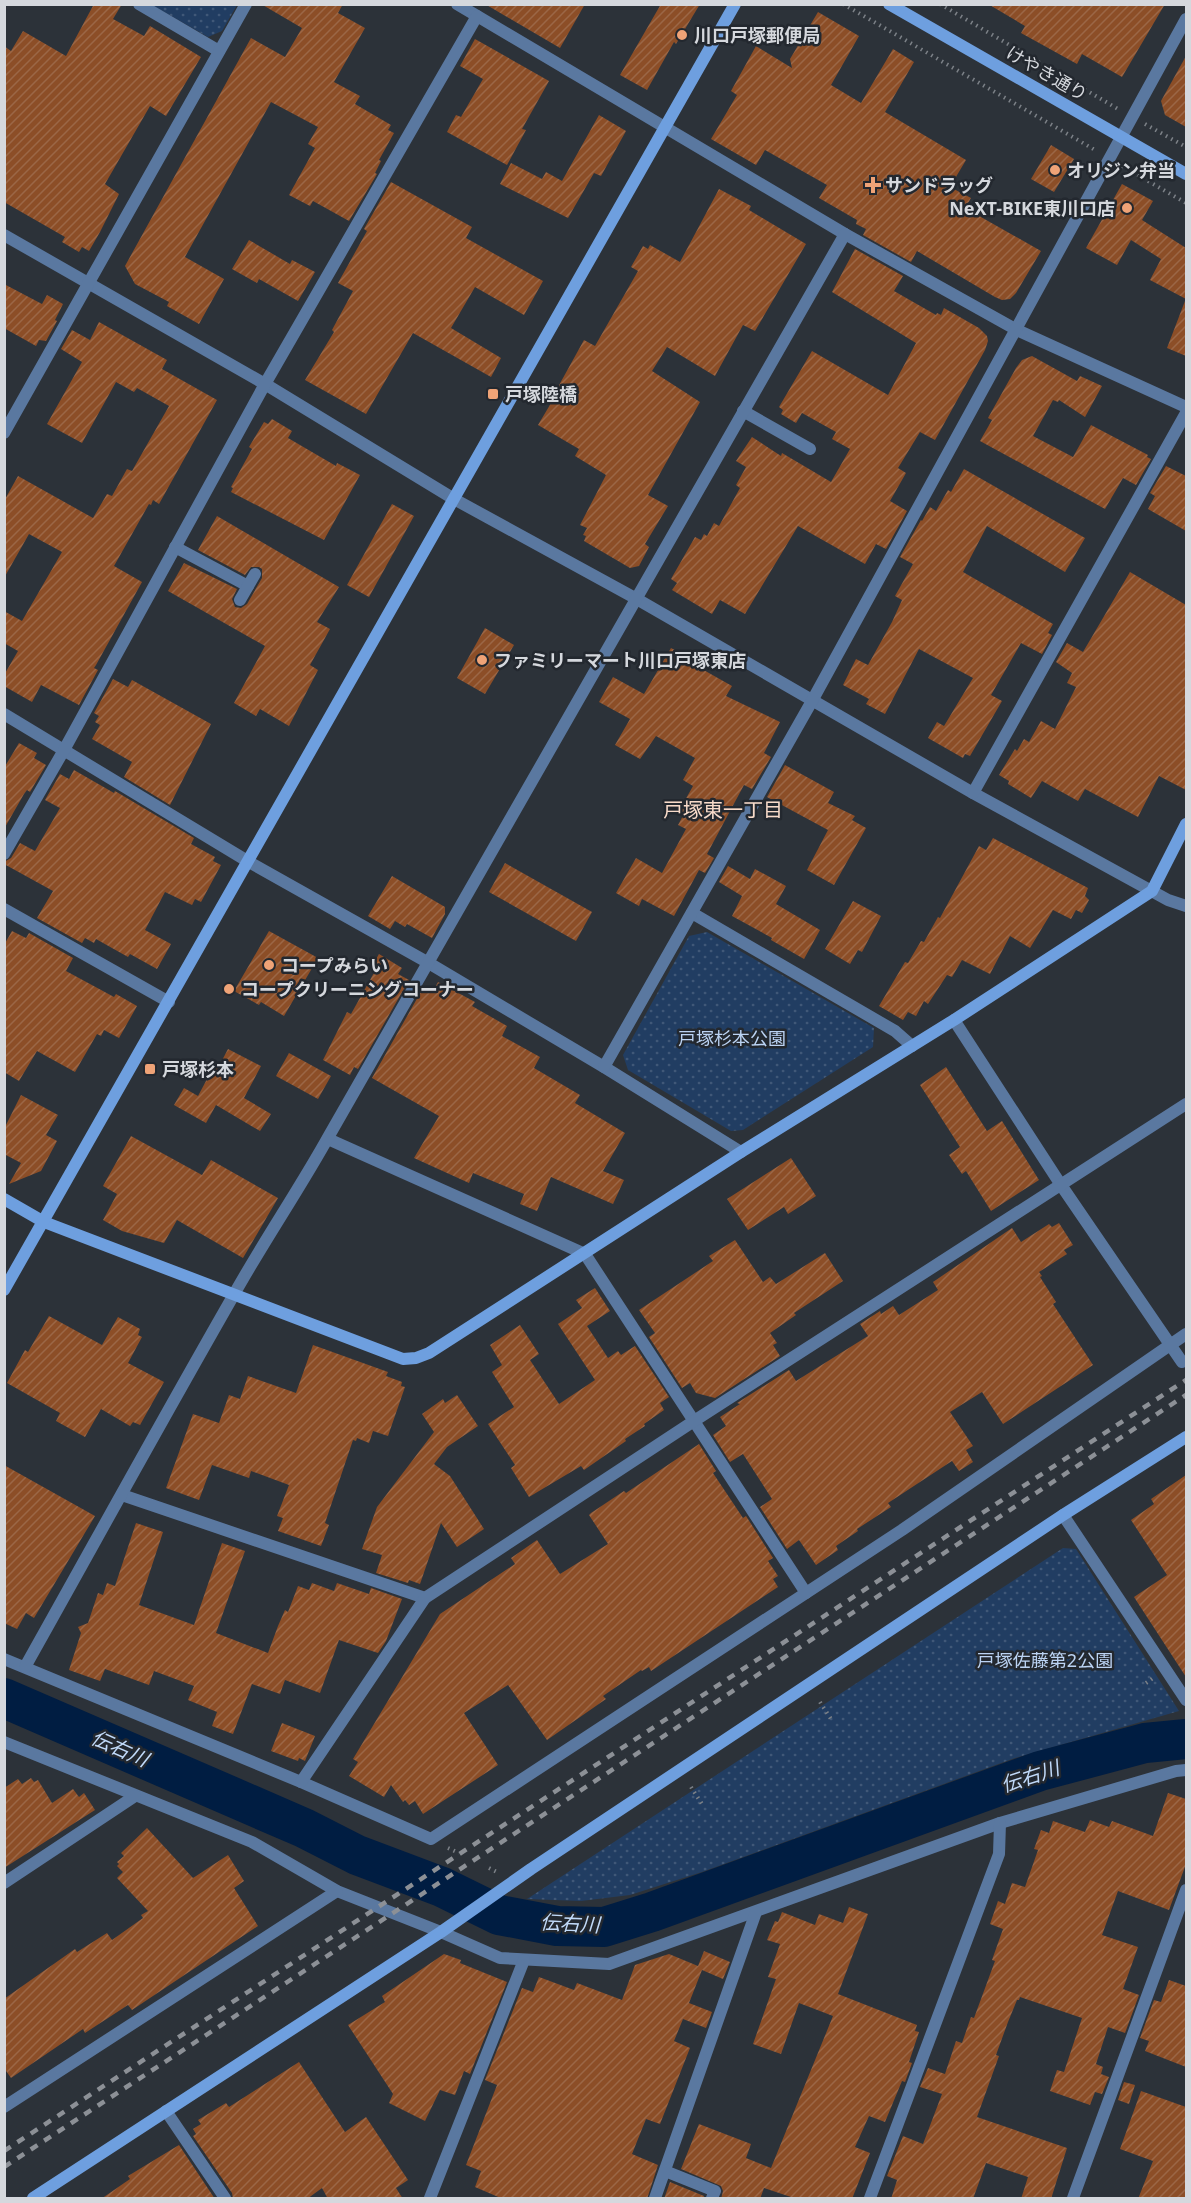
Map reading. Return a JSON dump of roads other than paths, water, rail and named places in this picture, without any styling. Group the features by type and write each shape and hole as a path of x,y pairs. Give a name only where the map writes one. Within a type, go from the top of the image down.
{"street":[{"path":"139,4 219,51"},
{"path":"4,433 246,4"},
{"path":"458,4 845,234 1017,330 1186,407"},
{"path":"4,1290 735,4"},
{"name":"けやき通り","path":"889,4 1186,174"},
{"path":"4,854 64,750 265,384 477,16"},
{"path":"604,1067 812,700 1186,20"},
{"path":"25,1667 233,1295 328,1139 427,962 565,726 635,598 845,234"},
{"path":"4,235 265,384 454,499 635,598 973,793 1168,900 1186,906"},
{"path":"743,411 810,449"},
{"path":"973,793 1186,413"},
{"path":"176,547 248,586"},
{"path":"240,600 255,574"},
{"path":"4,714 249,862 427,962 604,1067 741,1152"},
{"path":"4,1199 44,1222 233,1295 403,1359 416,1358 429,1353 741,1152 954,1020 1152,891 1186,824"},
{"path":"4,909 169,1002"},
{"path":"692,914 895,1031 912,1046"},
{"path":"954,1020 1061,1185 1182,1362"},
{"path":"301,1782 425,1598 693,1421 1186,1104"},
{"path":"328,1139 585,1254 806,1593"},
{"path":"4,1659 301,1782 431,1839 902,1530 1186,1334"},
{"path":"33,2199 441,1932 1063,1515 1186,1437"},
{"path":"122,1495 425,1598"},
{"path":"1063,1515 1186,1700"},
{"path":"4,1742 252,1842 337,1891 500,1958 609,1964 1000,1823 1186,1770"},
{"path":"4,1883 135,1796"},
{"path":"870,2199 999,1854 1000,1823"},
{"path":"1073,2199 1186,1890"},
{"path":"4,2107 337,1891"},
{"path":"655,2199 756,1912"},
{"path":"430,2199 524,1960"},
{"path":"166,2111 225,2199"},
{"path":"666,2171 715,2191 712,2199"}],"waterway":[{"name":"伝右川","path":"4,1698 304,1828 357,1855 442,1887 499,1915 557,1926 604,1927 652,1912 1040,1771 1145,1743 1186,1739"},
{"path":"1002,1770 1005,1783"}],"railway":[{"path":"4,2151 1186,1380"},
{"path":"4,2167 1186,1395"}],"place":[{"name":"川口戸塚郵便局","path":"682,35"},
{"name":"オリジン弁当","path":"1055,170"},
{"name":"サンドラッグ","path":"873,185"},
{"name":"NeXT-BIKE東川口店","path":"1127,208"},
{"name":"戸塚陸橋","path":"493,394"},
{"name":"ファミリーマート川口戸塚東店","path":"482,660"},
{"name":"コープみらい","path":"269,965"},
{"name":"コープクリーニングコーナー","path":"229,989"},
{"name":"戸塚杉本","path":"150,1069"}],"district":[{"name":"戸塚東一丁目","path":"723,809"}],"park label":[{"name":"戸塚杉本公園","path":"732,1038"},
{"name":"戸塚佐藤第2公園","path":"1045,1660"}]}
